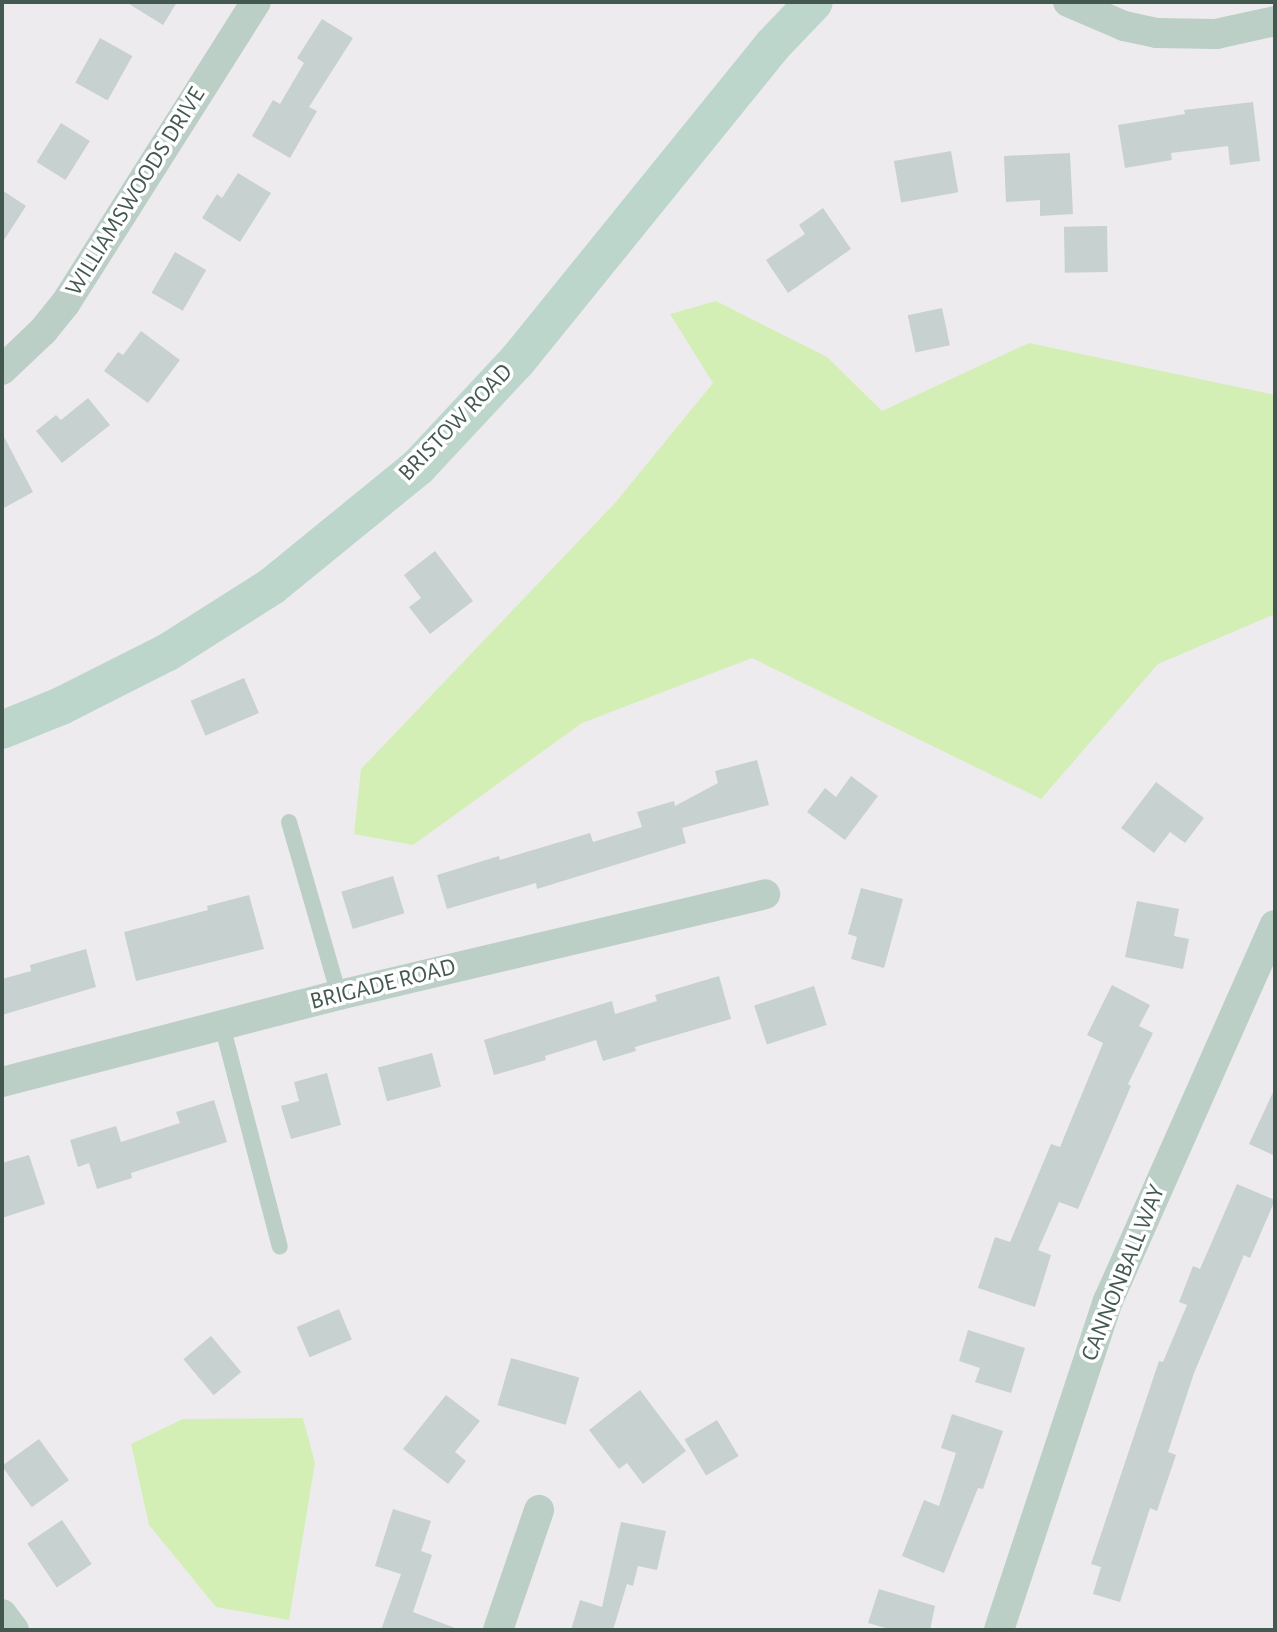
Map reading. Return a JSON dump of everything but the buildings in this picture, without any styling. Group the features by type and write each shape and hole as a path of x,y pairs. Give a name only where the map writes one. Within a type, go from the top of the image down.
{"main road":[{"name":"BRISTOW ROAD","path":"2,730 61,706 169,652 272,586 418,467 517,361 773,45 814,2"}],"street":[{"name":"WILLIAMSWOODS DRIVE","path":"2,370 65,304 256,2"},
{"path":"1068,2 1124,26 1157,33 1216,34 1275,21"},
{"name":"BRIGADE ROAD","path":"2,1082 339,995 765,894"},
{"name":"CANNONBALL WAY","path":"999,1630 1108,1301 1275,925"},
{"path":"498,1630 539,1510"},
{"path":"2,1614 14,1630"}],"lane":[{"path":"289,822 339,995"},
{"path":"222,1025 280,1247"}],"green space":[{"path":"716,301 827,357 882,411 1029,343 1275,395 1275,614 1158,664 1041,799 752,658 582,723 413,845 354,834 361,769 615,503 713,383 670,314"},
{"path":"303,1418 315,1463 289,1620 216,1607 149,1525 131,1444 183,1419"}]}
